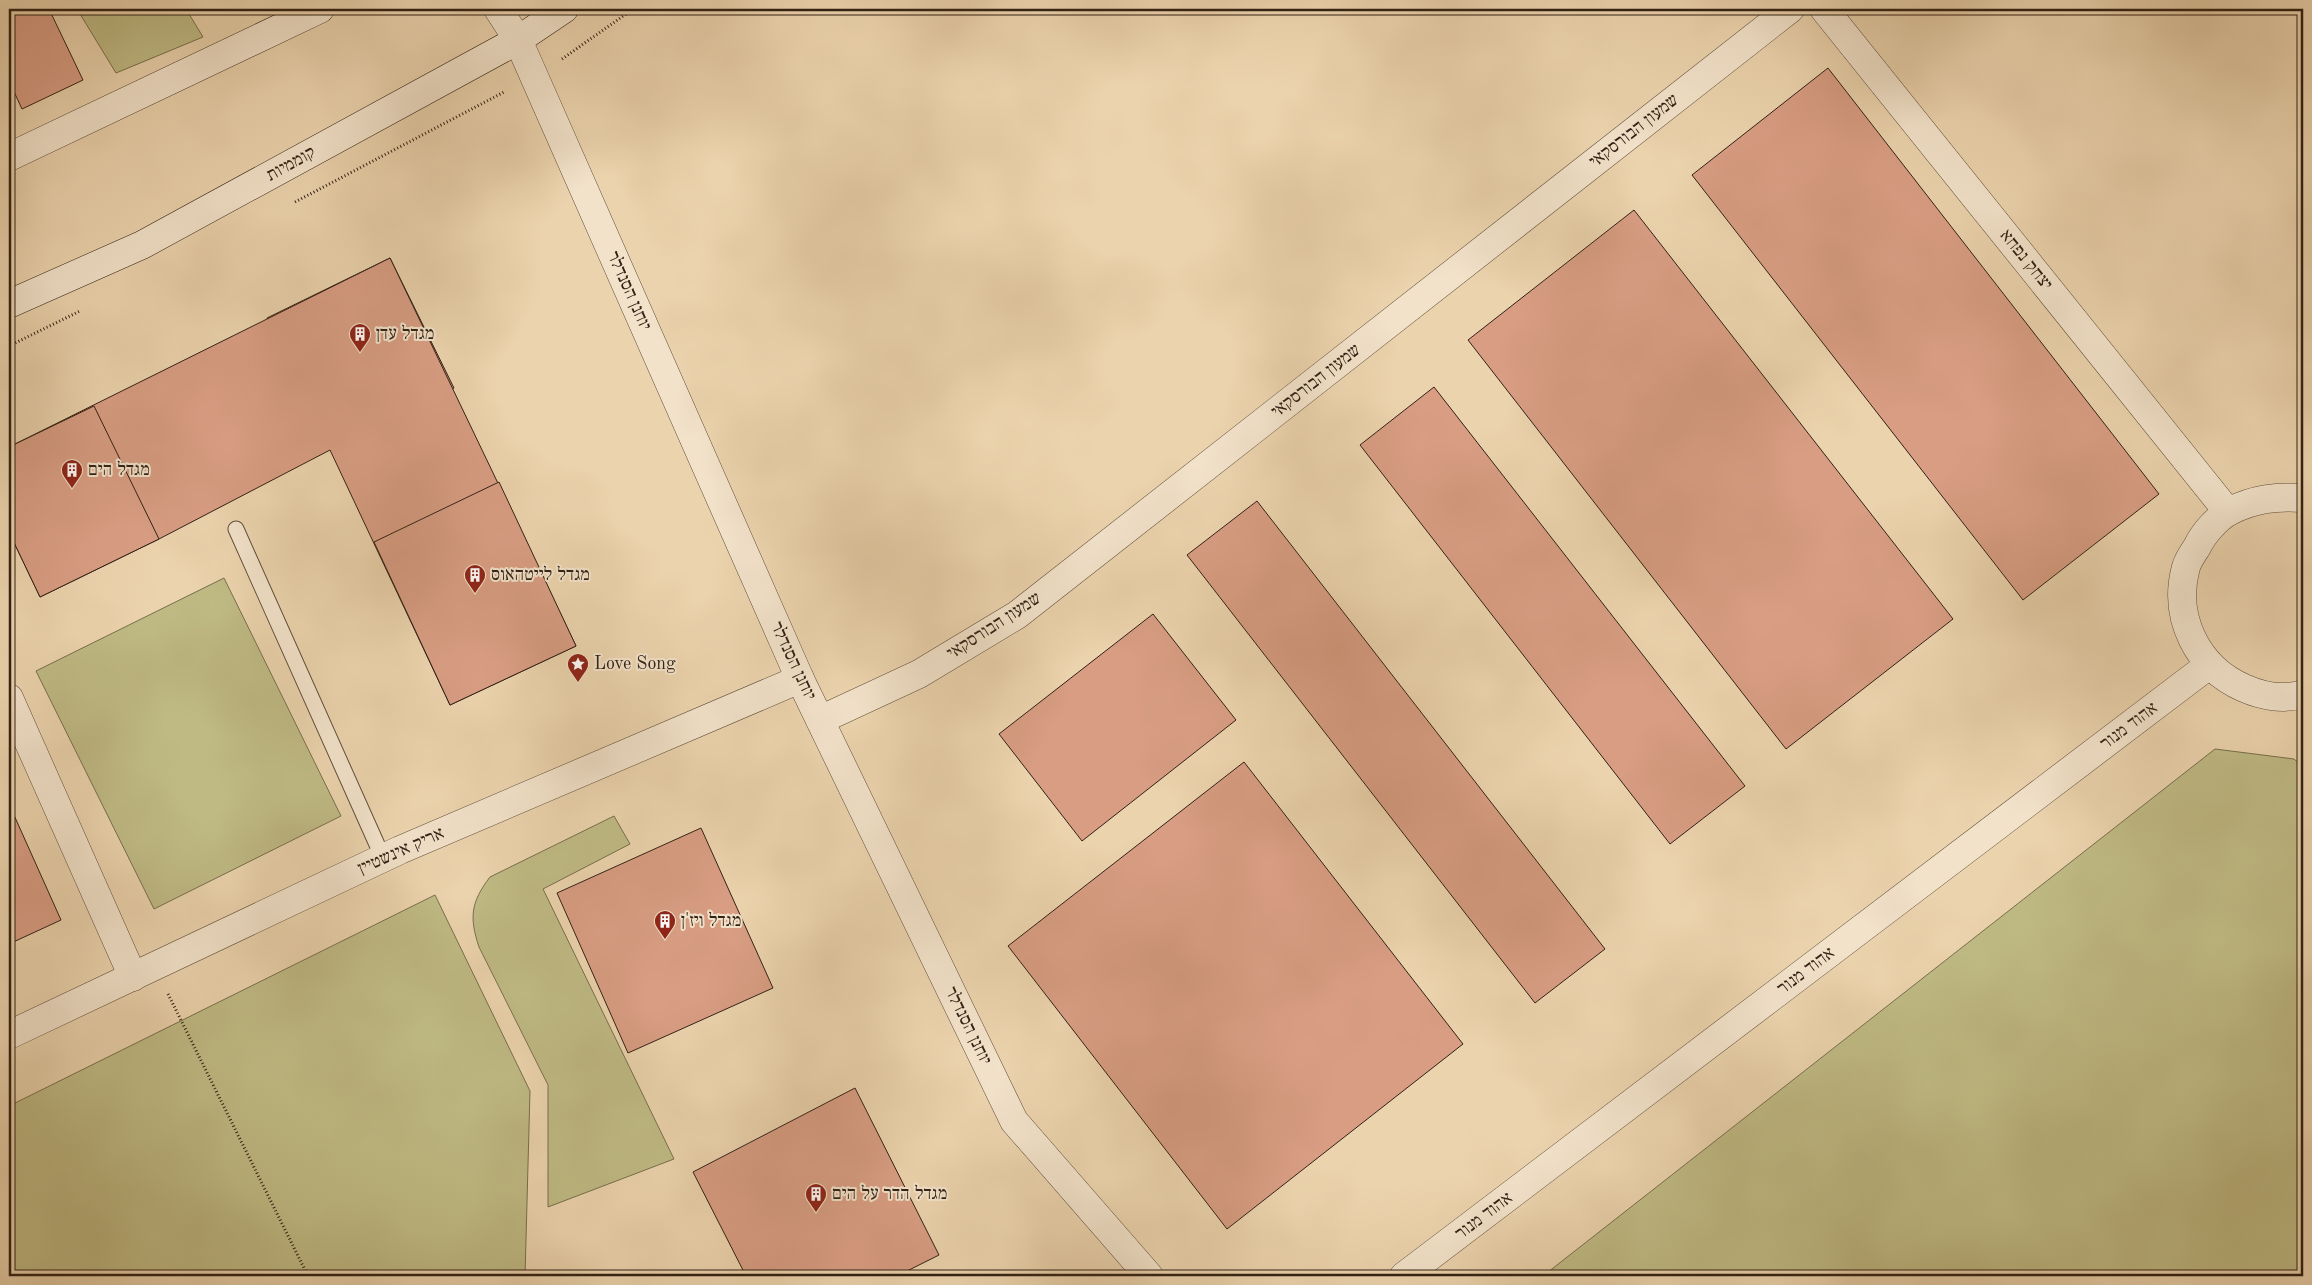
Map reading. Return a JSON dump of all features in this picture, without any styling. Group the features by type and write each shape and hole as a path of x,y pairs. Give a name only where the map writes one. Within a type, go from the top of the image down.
{"street":[{"path":"9,157 320,9"},
{"name":"יוחנן הסנדלר","path":"498,9 518,40 800,679 1014,1121 1149,1276"},
{"name":"קוממיות","path":"9,304 142,245 518,40 564,9"},
{"name":"שמעון הבורסקאי","path":"820,720 920,674 1017,615 1790,9"},
{"name":"יצחק נפחא","path":"1824,9 2228,512"},
{"path":"2303,498 2268,497 2228,512 2203,536 2186,566 2182,601 2190,635 2208,665 2227,681 2259,695 2294,697 2303,694"},
{"name":"אהוד מנור","path":"1404,1276 2208,665"},
{"name":"אריק אינשטיין","path":"9,1035 383,858 800,679"},
{"path":"9,698 144,972"}],"lane":[{"path":"236,529 383,858"}],"path":[{"path":"144,972 308,1276"}],"shaded area":[{"path":"77,9 186,9 203,37 116,73"},
{"path":"224,578 341,816 154,909 36,671"},
{"path":"2215,749 2294,759 2303,767 2303,1276 1543,1276"},
{"path":"614,816 630,844 543,889 674,1159 548,1207 548,1085 479,947 474,927 474,910 479,894 490,877"},
{"path":"435,895 530,1091 525,1276 9,1276 9,1106"}],"building":[{"path":"9,9 49,9 83,80 22,109 9,81"},
{"path":"1828,68 2159,494 2023,600 1692,175"},
{"path":"1634,210 1953,619 1786,749 1468,340"},
{"name":"מגדל עדן","path":"390,258 454,388 330,450 267,318"},
{"path":"390,258 576,646 450,705 330,450 159,539 40,597 9,532 9,447"},
{"path":"1434,387 1745,786 1670,844 1360,445"},
{"name":"מגדל הים","path":"94,406 159,539 40,597 9,532 9,447"},
{"name":"מגדל לייטהאוס","path":"499,482 576,646 450,705 374,542"},
{"path":"1257,501 1605,949 1535,1003 1187,555"},
{"path":"1153,614 1236,720 1082,841 999,734"},
{"path":"1244,762 1463,1044 1227,1229 1008,946"},
{"path":"9,804 61,920 9,944"},
{"name":"מגדל ויז'ן","path":"701,828 773,988 628,1053 557,893"},
{"name":"מגדל הדר על הים","path":"855,1088 939,1255 897,1276 746,1276 693,1172"}],"place":[{"name":"מגדל עדן","path":"360,353"},
{"name":"מגדל הים","path":"72,489"},
{"name":"מגדל לייטהאוס","path":"475,594"},
{"name":"Love Song","path":"578,683"},
{"name":"מגדל ויז'ן","path":"665,940"},
{"name":"מגדל הדר על הים","path":"816,1213"}]}
